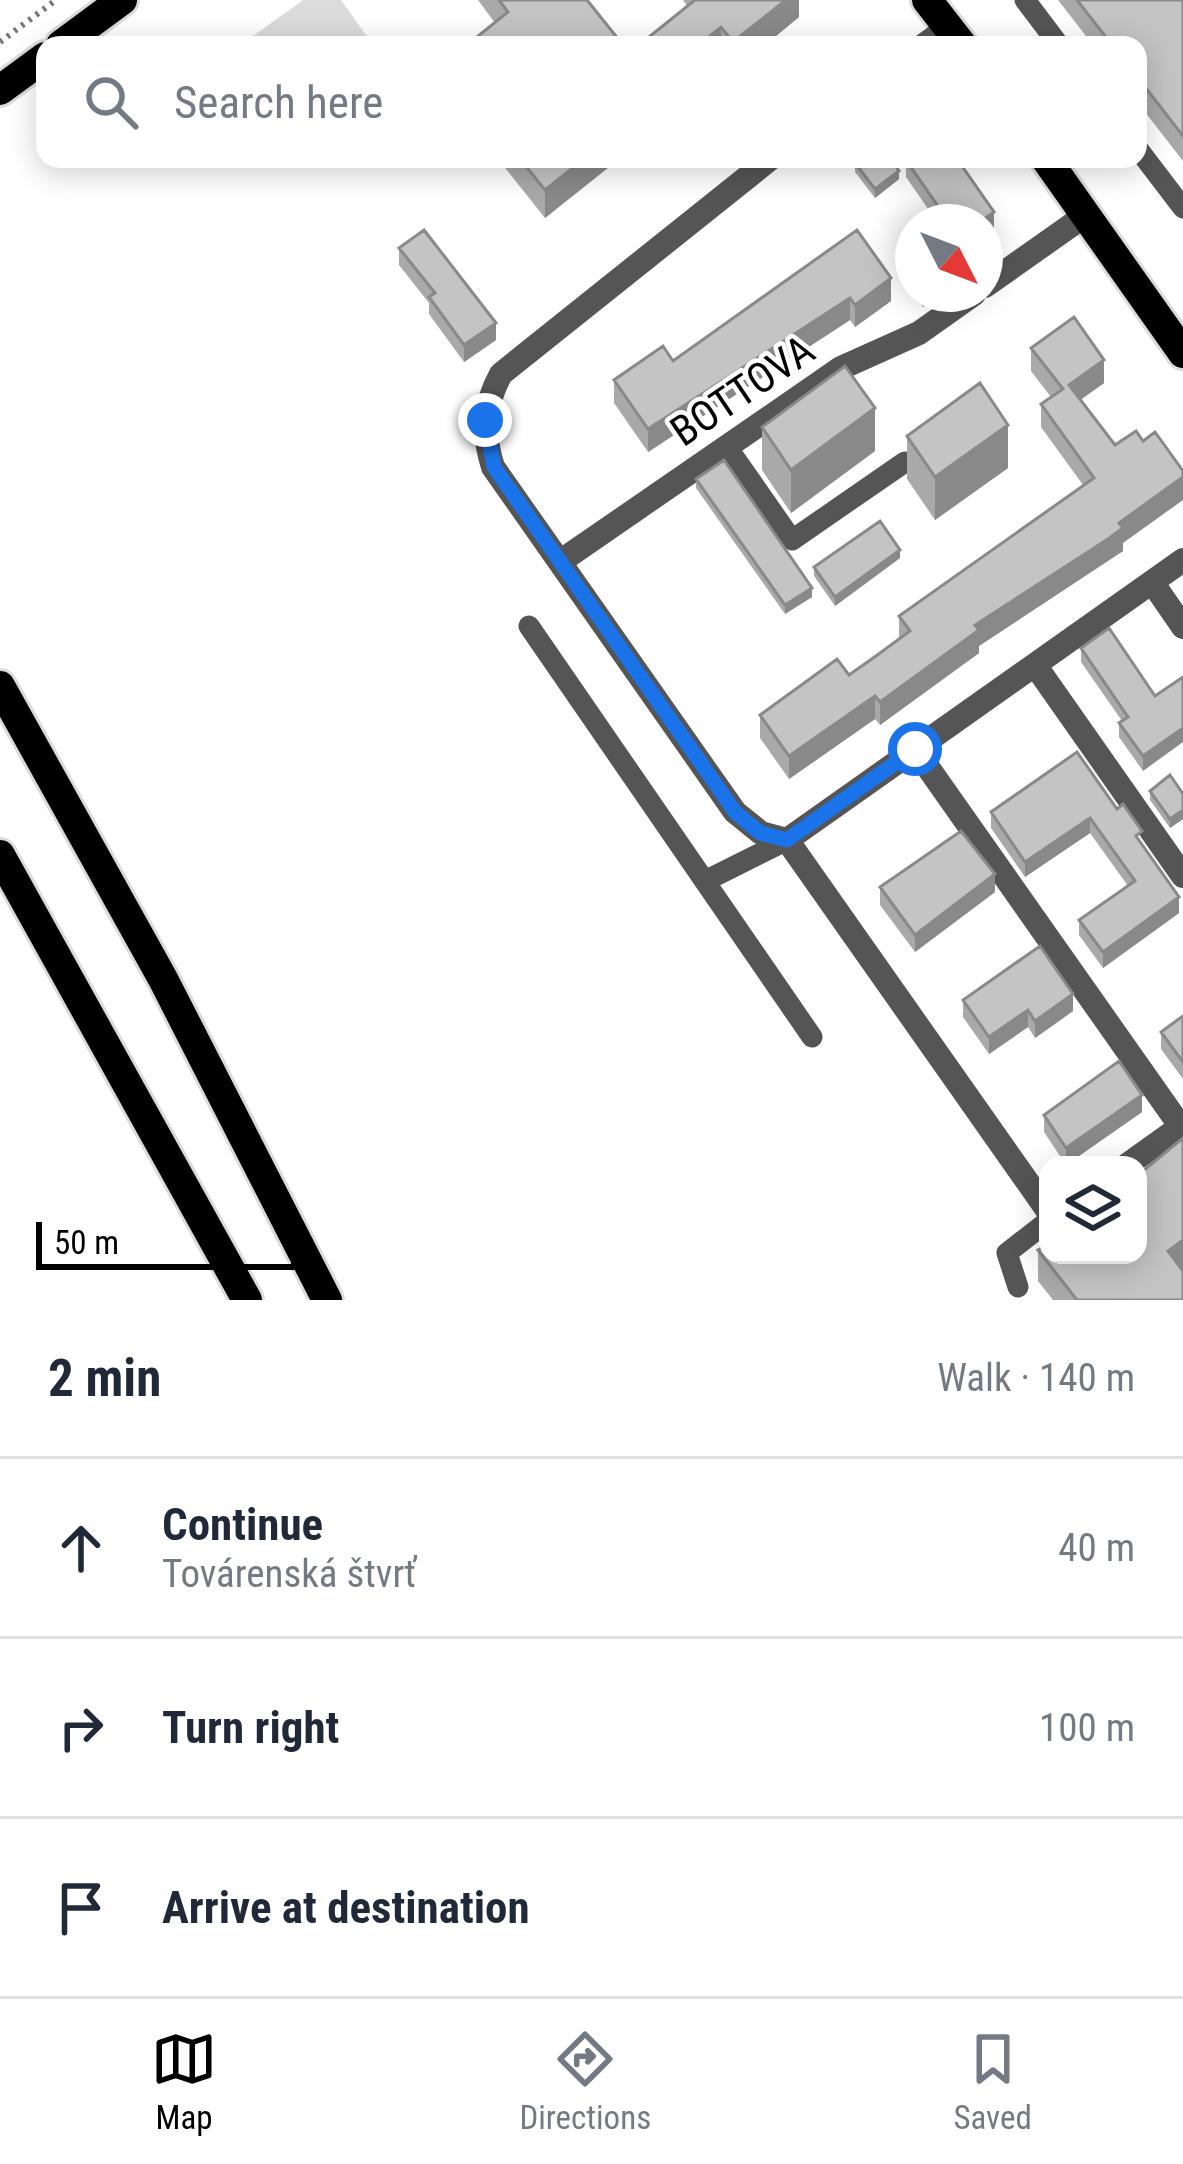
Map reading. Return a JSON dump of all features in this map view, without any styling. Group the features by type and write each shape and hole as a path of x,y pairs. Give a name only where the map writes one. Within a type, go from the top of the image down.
{"main road":[{"path":"73,36 122,0"},
{"path":"928,0 944,36"},
{"path":"0,90 36,63"},
{"path":"1053,168 1183,353"},
{"path":"0,686 163,979 327,1300"},
{"path":"0,854 247,1300"}],"street":[{"path":"759,168 518,358 490,394 485,444 494,467 735,812 760,833 787,840 1039,1198"},
{"path":"1003,273 1087,214"},
{"name":"BOTTOVA","path":"562,561 841,368 919,333 949,312"},
{"path":"787,840 1183,560"},
{"path":"1152,582 1183,627"},
{"path":"1034,665 1183,876"},
{"path":"915,749 1182,1126 1140,1156"}],"lane":[{"path":"1024,0 1052,36"},
{"path":"1147,161 1183,208"},
{"path":"727,447 792,540 905,462"},
{"path":"530,626 812,1037"},
{"path":"705,881 787,840"},
{"path":"1018,1287 1007,1252 1039,1228"}],"path":[{"path":"0,42 56,0"}],"shaded area":[{"path":"303,0 341,0 367,36 253,36"}],"building":[{"path":"499,0 587,0 616,36 478,36 508,12"},
{"path":"695,0 786,0 741,36 728,36 721,27 710,36 650,36"},
{"path":"1077,0 1183,0 1183,136 1147,90 1147,36 1105,36"},
{"path":"527,168 573,168 545,190"},
{"path":"859,168 897,168 899,171 875,189"},
{"path":"912,168 963,168 988,204 937,204"},
{"path":"424,230 496,323 464,345 429,297 435,293 399,248"},
{"path":"857,230 891,278 855,305 850,298 648,429 614,380 663,346 673,361"},
{"path":"1074,317 1104,360 1069,385 1115,445 1136,431 1143,441 1155,432 1183,477 1119,523 1123,528 1108,539 975,625 979,630 880,702 875,696 789,756 760,715 837,659 849,675 876,656 910,631 899,616 1094,478 1041,404 1063,389 1031,348"},
{"path":"845,366 875,408 791,470 762,427"},
{"path":"980,383 1008,425 935,477 907,436"},
{"path":"724,460 812,588 785,605 696,479"},
{"path":"880,521 900,550 835,597 814,567"},
{"path":"1109,628 1155,696 1183,677 1183,728 1143,756 1119,723 1128,717 1081,648"},
{"path":"1077,752 1117,809 1123,804 1142,831 1136,836 1179,897 1103,952 1079,920 1135,881 1090,818 1025,862 991,812"},
{"path":"1170,775 1183,794 1183,810 1170,819 1150,791"},
{"path":"961,831 995,874 915,935 880,887"},
{"path":"1040,946 1073,994 1035,1021 1028,1010 989,1037 963,1000"},
{"path":"1183,1016 1183,1062 1161,1032"},
{"path":"1119,1061 1142,1095 1066,1148 1044,1115"},
{"path":"1183,1138 1183,1240 1168,1251 1183,1271 1183,1300 1077,1300 1049,1264 1147,1264 1147,1168"}],"route":[{"path":"485,420 485,444 494,467 735,812 760,833 787,840 915,749"}]}
